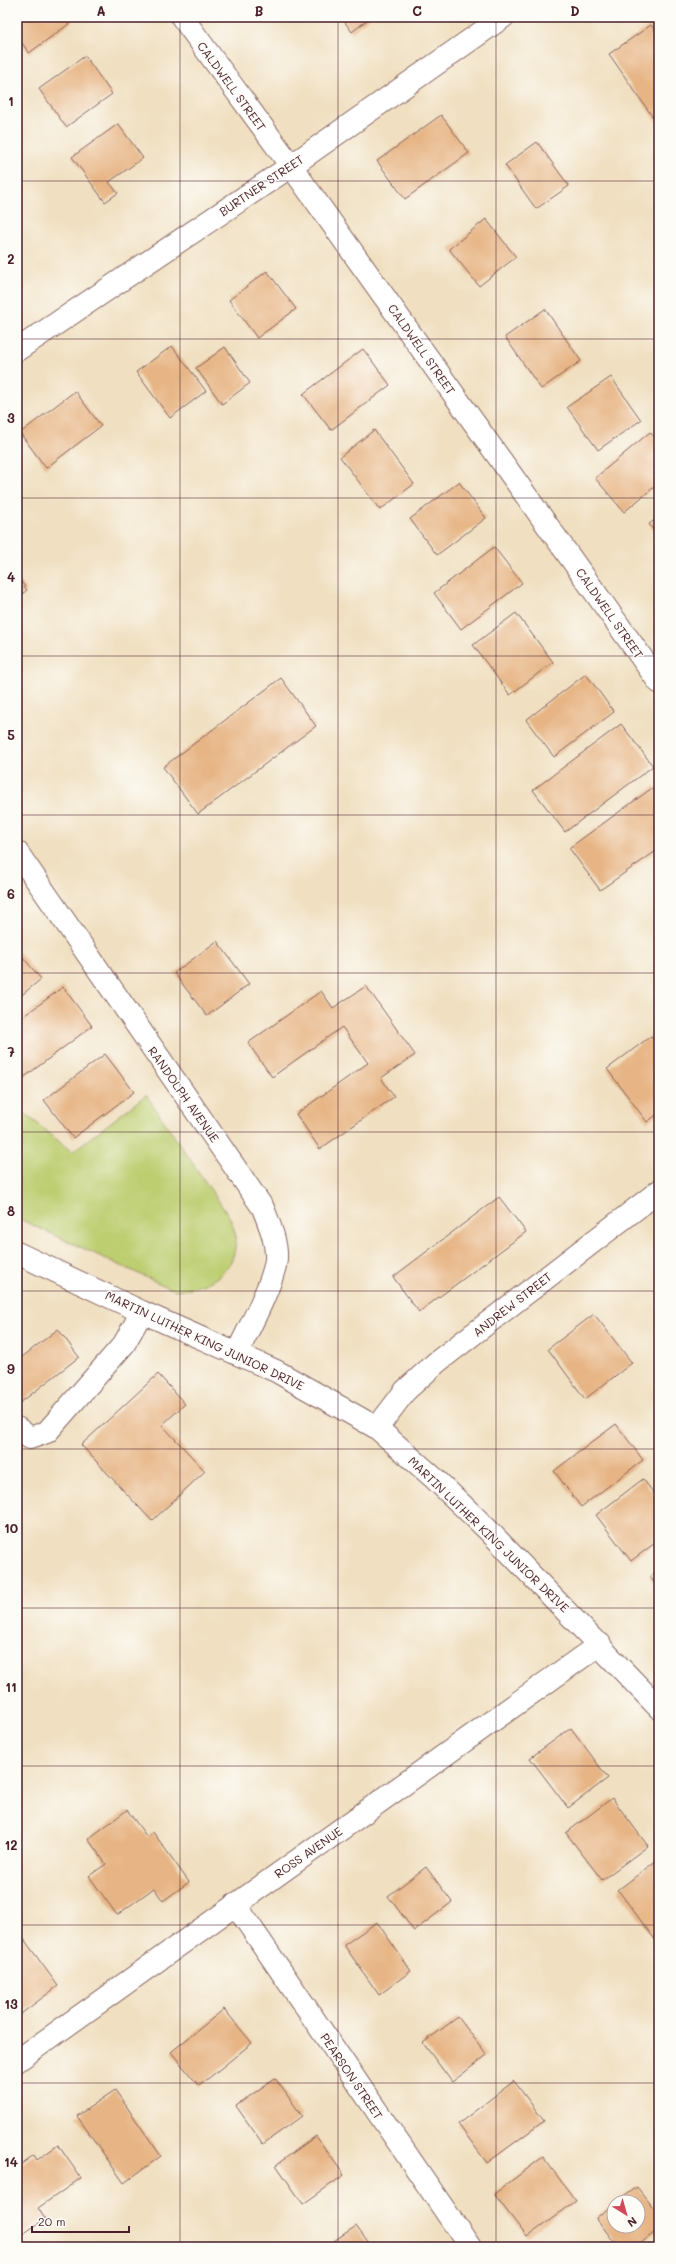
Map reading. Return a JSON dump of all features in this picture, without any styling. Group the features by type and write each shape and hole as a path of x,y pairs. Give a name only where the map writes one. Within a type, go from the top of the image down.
{"street":[{"name":"CALDWELL STREET","path":"182,17 291,166 659,682"},
{"name":"BURTNER STREET","path":"17,350 291,166 503,17"},
{"name":"RANDOLPH AVENUE","path":"17,852 263,1208 273,1233 276,1259 269,1281 237,1353"},
{"name":"ANDREW STREET","path":"377,1428 405,1391 437,1362 659,1191"},
{"name":"MARTIN LUTHER KING JUNIOR DRIVE","path":"17,1254 142,1312 237,1353 302,1385 377,1428 435,1479 600,1644 659,1708"},
{"path":"17,1428 30,1438 47,1432 124,1344 142,1312"},
{"name":"ROSS AVENUE","path":"17,2061 234,1904 600,1644"},
{"name":"PEARSON STREET","path":"234,1904 470,2247"}],"green space":[{"path":"146,1095 230,1218 235,1231 236,1239 234,1252 224,1271 217,1278 207,1283 186,1289 174,1290 17,1218 17,1107 72,1152"}],"building":[{"path":"17,17 70,17 73,21 29,53 17,36"},
{"path":"341,17 371,17 352,32"},
{"path":"651,25 659,36 659,126 609,54"},
{"path":"85,56 112,94 66,127 39,89"},
{"path":"441,115 469,153 405,199 377,161"},
{"path":"118,124 143,158 109,182 118,193 105,202 72,157"},
{"path":"537,142 569,186 536,209 505,165"},
{"path":"486,219 516,257 479,286 449,249"},
{"path":"267,271 296,309 257,338 229,300"},
{"path":"545,309 581,361 541,389 505,337"},
{"path":"172,346 206,391 170,418 136,372"},
{"path":"225,347 250,383 222,404 196,368"},
{"path":"363,349 390,385 331,430 303,394"},
{"path":"611,377 641,420 598,450 567,407"},
{"path":"75,391 101,426 46,468 20,433"},
{"path":"374,430 414,484 380,510 340,457"},
{"path":"650,432 659,443 659,483 624,512 595,478"},
{"path":"459,482 486,518 437,555 410,519"},
{"path":"659,517 659,538 649,524"},
{"path":"494,547 522,583 461,629 434,593"},
{"path":"17,576 27,590 17,598"},
{"path":"516,613 553,662 510,695 473,645"},
{"path":"586,674 614,712 554,757 526,720"},
{"path":"281,678 316,726 198,814 163,767"},
{"path":"621,724 653,766 565,832 533,790"},
{"path":"655,786 659,791 659,849 600,890 569,848"},
{"path":"217,941 249,984 207,1016 174,973"},
{"path":"17,950 41,979 17,999"},
{"path":"366,986 415,1055 381,1078 394,1097 320,1149 296,1114 368,1063 342,1027 272,1077 248,1043 321,991 333,1008"},
{"path":"63,987 92,1026 23,1078 17,1069 17,1021"},
{"path":"651,1036 659,1047 659,1113 647,1122 607,1069"},
{"path":"105,1054 134,1092 73,1138 44,1100"},
{"path":"499,1197 526,1232 419,1312 393,1277"},
{"path":"594,1314 632,1363 585,1399 548,1349"},
{"path":"58,1329 79,1357 20,1403 17,1400 17,1361"},
{"path":"158,1374 185,1404 162,1425 205,1471 152,1521 81,1445"},
{"path":"616,1424 643,1460 581,1507 554,1471"},
{"path":"643,1479 659,1500 659,1540 631,1561 596,1515"},
{"path":"659,1570 659,1589 650,1577"},
{"path":"571,1728 608,1778 568,1808 530,1758"},
{"path":"612,1798 648,1846 602,1880 566,1833"},
{"path":"127,1810 147,1837 153,1832 189,1882 163,1901 154,1888 117,1915 89,1876 106,1864 88,1839"},
{"path":"657,1860 659,1863 659,1945 618,1890"},
{"path":"426,1867 452,1902 414,1931 388,1896"},
{"path":"377,1922 411,1971 379,1995 344,1945"},
{"path":"18,1931 58,1986 18,2016 17,2014"},
{"path":"224,2009 252,2043 199,2086 171,2052"},
{"path":"458,2017 487,2055 452,2082 423,2043"},
{"path":"275,2078 302,2116 263,2144 236,2106"},
{"path":"514,2081 544,2121 487,2163 458,2124"},
{"path":"115,2090 161,2156 124,2183 77,2116"},
{"path":"316,2136 344,2175 303,2204 276,2165"},
{"path":"58,2145 81,2178 38,2208 45,2219 17,2238 17,2167 34,2155 37,2160"},
{"path":"543,2157 576,2201 527,2237 494,2194"},
{"path":"637,2187 642,2194 628,2194"},
{"path":"646,2198 659,2215 659,2229 636,2247 618,2247 608,2234 646,2234"},
{"path":"606,2210 606,2231 596,2218"},
{"path":"356,2226 371,2247 325,2247"}]}
